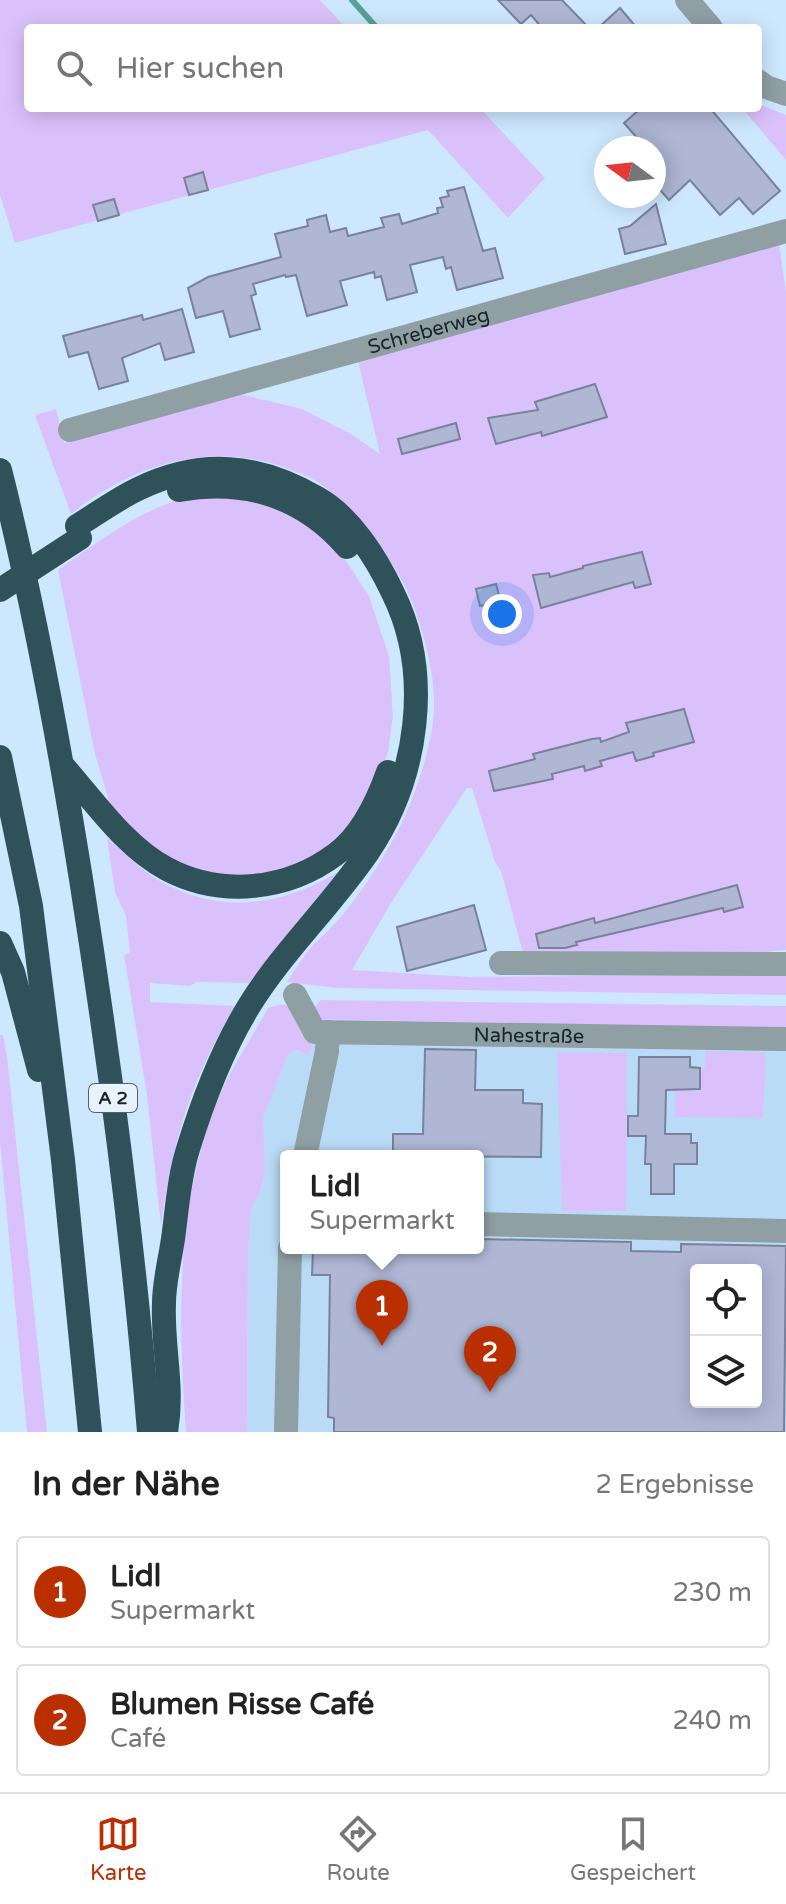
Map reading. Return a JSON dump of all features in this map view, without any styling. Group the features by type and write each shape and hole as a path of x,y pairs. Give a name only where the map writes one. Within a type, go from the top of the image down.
{"highway":[{"path":"0,590 138,489 173,475 222,467 262,472 324,502 349,526 380,566 410,634 416,668 416,715 403,778 386,820 368,852 249,1006 224,1052 186,1152 164,1303 171,1406 166,1432"},
{"name":"A 2","path":"0,470 63,766 100,997 132,1246 149,1432"},
{"path":"0,576 79,532 160,493 202,486 246,487 294,503 335,533 378,591 390,619 399,651 402,692 397,744 381,791 364,821 338,853 299,876 270,885 241,887 199,882 168,869 139,850 63,766"},
{"path":"0,757 31,906 63,1160 90,1432"},
{"path":"0,943 13,972 63,1160"}],"street":[{"path":"687,0 708,24"},
{"path":"762,84 786,94"},
{"name":"Schreberweg","path":"70,430 786,231"},
{"path":"501,963 786,964"},
{"path":"295,995 315,1032 328,1032 327,1051 306,1150"},
{"name":"Nahestraße","path":"328,1032 786,1039"},
{"path":"484,1224 786,1231"},
{"path":"286,1432 290,1254"}],"shaded area":[{"path":"0,0 320,0 342,24 24,24 24,112 484,112 545,178 508,218 428,130 15,243 0,195"},
{"path":"762,106 786,115 786,160 745,112 762,112"},
{"path":"779,244 786,292 786,950 732,955 523,953 501,871 495,862 472,788 467,788 391,903 352,970 471,977 786,974 786,995 338,988 287,982 311,947 358,895 387,851 409,805 426,756 434,715 432,675 427,648 409,594 377,542 337,498 312,479 262,461 204,457 176,461 121,481 71,514 35,415 56,409 64,443 240,394 302,409 351,434 380,454 358,361"},
{"path":"196,496 252,497 302,518 341,553 369,596 389,656 393,716 388,752 372,797 329,848 274,873 219,877 162,855 130,829 110,804 95,754 58,570 141,516 158,507"},
{"path":"107,838 160,881 205,899 250,902 273,899 317,884 338,872 249,983 197,982 190,986 150,983 150,1002 235,1006 206,1060 186,1112 171,1166 161,1226 147,1095 124,955 130,953 126,916 115,892"},
{"path":"321,1000 786,1006 786,1029 314,1019 311,1012"},
{"path":"282,1004 300,1016 307,1027 312,1049 307,1055 298,1050 288,1054 263,1118 265,1172 260,1192 251,1208 248,1255 247,1432 186,1432 181,1306 187,1222 194,1180 204,1139 223,1087 268,1008"},
{"path":"314,1019 786,1029 786,1432 247,1432 248,1255 251,1207 260,1192 265,1172 262,1118 288,1054 298,1050 304,1052 306,1022"},
{"path":"0,1035 3,1035 7,1056 47,1432 27,1432 0,1142"},
{"path":"705,1051 766,1053 763,1118 675,1117 675,1091 701,1091"},
{"path":"557,1052 627,1053 626,1211 562,1211"}],"building":[{"path":"498,0 562,0 585,24 539,24 531,15 521,24"},
{"path":"620,8 634,24 602,24"},
{"path":"636,112 713,112 780,191 753,214 739,198 720,215 690,180 669,200 666,197 666,136 635,136 624,123"},
{"path":"203,172 208,190 189,195 184,178"},
{"path":"464,187 483,251 495,248 503,278 457,290 451,267 446,269 443,257 410,265 417,292 387,300 381,276 375,278 374,272 340,281 347,305 307,316 296,275 285,275 253,284 256,294 251,296 260,329 230,337 223,311 196,318 188,288 208,277 281,257 275,234 308,226 307,220 326,215 330,232 346,228 348,236 384,227 381,218 399,214 402,224 438,213 437,208 443,207 440,198 449,196 447,191"},
{"path":"114,199 119,215 98,221 93,205"},
{"path":"651,208 657,208 666,244 625,254 619,229 630,226"},
{"path":"182,309 194,352 165,360 160,343 122,358 128,381 99,389 88,352 69,357 63,336 142,315 143,320"},
{"path":"595,384 607,417 542,436 541,432 496,444 488,418 538,410 535,402"},
{"path":"456,423 460,439 402,454 398,439"},
{"path":"642,552 651,584 635,588 633,582 541,608 533,575 549,573 550,577"},
{"path":"496,584 506,622 489,626 476,589"},
{"path":"684,709 694,742 636,761 633,752 600,761 602,766 585,771 584,766 552,774 553,779 494,791 489,771 535,759 533,754 592,739 600,738 601,742 629,732 626,723"},
{"path":"737,885 743,907 724,912 723,908 576,942 577,945 565,948 539,948 536,934 594,918 595,923"},
{"path":"474,905 486,950 407,971 397,927"},
{"path":"425,1049 476,1050 475,1090 523,1090 523,1103 542,1104 541,1157 484,1157 484,1150 393,1150 393,1134 423,1134"},
{"path":"639,1057 690,1057 690,1067 700,1068 700,1089 666,1090 665,1134 691,1134 691,1143 697,1143 697,1164 674,1164 674,1194 651,1194 651,1164 645,1164 646,1136 628,1136 628,1116 638,1116"},
{"path":"484,1239 631,1242 631,1251 681,1252 681,1244 786,1246 784,1432 334,1432 334,1418 328,1417 330,1275 312,1275 313,1254 484,1254"}],"waterway":[{"path":"352,0 373,24"}],"place":[{"name":"Lidl","path":"382,1346"},
{"name":"Blumen Risse Café","path":"490,1392"}]}
